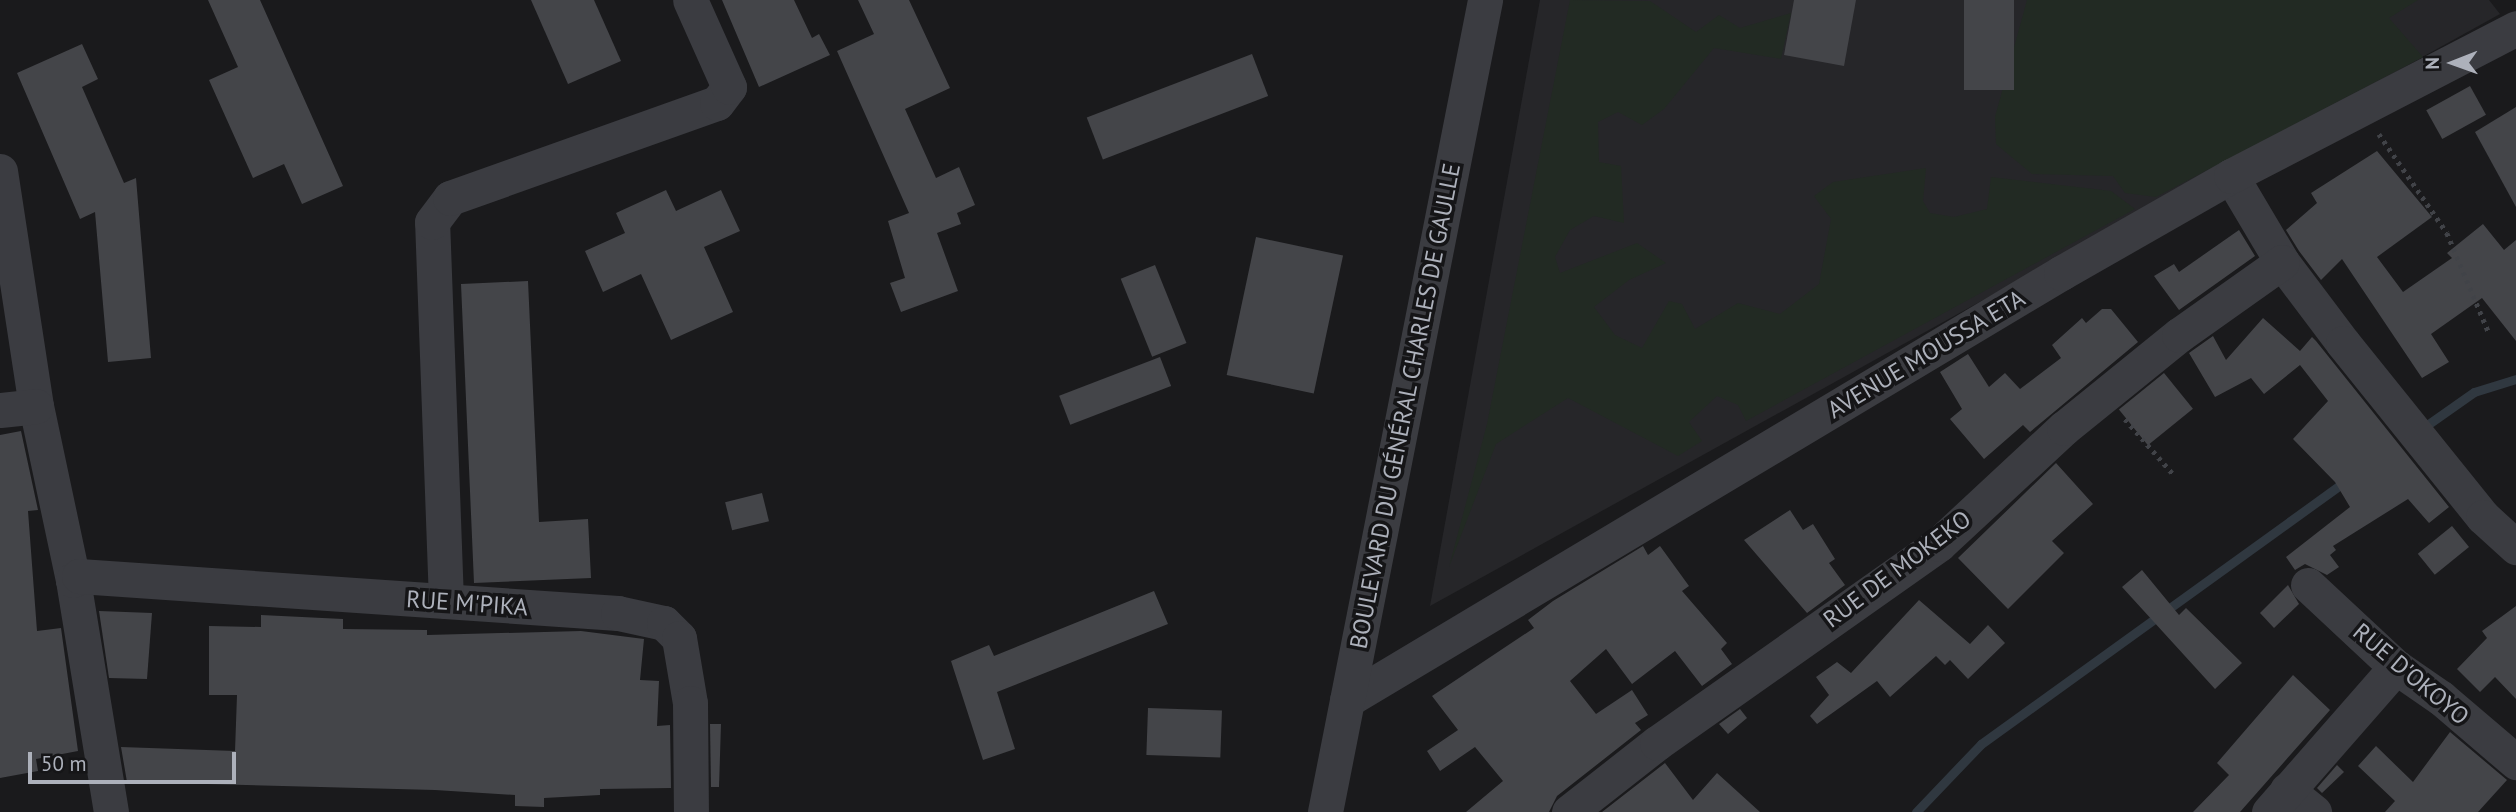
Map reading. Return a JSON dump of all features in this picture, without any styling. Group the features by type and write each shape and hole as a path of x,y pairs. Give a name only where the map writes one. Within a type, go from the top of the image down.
{"street":[{"path":"446,601 432,222 450,198 717,103 729,87 690,0"},
{"name":"BOULEVARD DU GÉNÉRAL CHARLES DE GAULLE","path":"1325,812 1485,0"},
{"name":"AVENUE MOUSSA ETA","path":"1347,699 2231,176 2516,29"},
{"path":"0,171 36,406 73,580 111,812"},
{"path":"2231,176 2282,262 2483,517 2516,547"},
{"name":"RUE DE MOKEKO","path":"1569,812 1657,743 1939,544 2064,428 2106,398 2179,335 2282,262"},
{"path":"0,410 36,406"},
{"name":"RUE M'PIKA","path":"73,580 79,576 618,613 664,623 679,638 690,703 691,812"},
{"name":"RUE D'OKOYO","path":"2308,585 2396,667 2441,698 2516,762"},
{"path":"2314,812 2278,801 2396,667"}],"path":[{"path":"2363,109 2447,233 2489,333"},
{"path":"2106,398 2174,475"}],"shaded area":[{"path":"1540,0 2489,0 2500,14 1430,606"},
{"path":"1570,0 1650,1 1696,32 1719,15 1740,28 1791,13 1781,59 1714,48 1664,109 1642,125 1618,112 1598,122 1599,162 1621,166 1624,223 1594,216 1570,230 1555,257 1560,273 1637,243 1666,263 1629,280 1594,307 1615,335 1642,348 1669,301 1682,304 1695,329 1738,303 1780,314 1819,284 1831,219 1814,196 1833,182 1926,168 1923,201 1930,213 1954,217 1987,209 1991,177 2111,191 2135,209 1746,421 1738,405 1717,396 1689,422 1702,441 1678,456 1568,398 1496,444 1449,567 1487,424"},
{"path":"2027,0 2418,0 2389,18 2423,57 2156,197 2125,193 2113,176 2032,174 1996,144 1995,117"}],"building":[{"path":"208,0 260,0 343,186 302,204 284,164 253,178 209,80 238,67"},
{"path":"531,0 594,0 621,61 568,84"},
{"path":"722,0 794,0 812,38 819,34 830,55 759,87"},
{"path":"858,0 909,0 950,88 905,109 936,178 959,167 975,205 957,213 961,224 937,233 958,291 901,312 890,283 905,278 888,221 909,213 837,51 874,34"},
{"path":"1794,0 1856,0 1844,66 1784,55"},
{"path":"1964,0 2014,0 2014,90 1964,90"},
{"path":"82,44 98,79 82,87 124,183 136,178 151,358 108,362 95,212 80,219 17,73"},
{"path":"1252,54 1268,96 1103,159 1087,117"},
{"path":"2470,86 2486,115 2442,139 2426,110"},
{"path":"2516,107 2516,207 2475,132"},
{"path":"2377,151 2432,217 2377,257 2403,292 2452,258 2447,253 2483,224 2504,250 2516,240 2516,341 2482,298 2431,334 2449,362 2422,378 2342,259 2321,280 2299,251 2286,230 2317,203 2311,193"},
{"path":"666,190 676,211 721,190 740,231 704,247 733,312 671,340 641,274 603,292 585,251 625,233 616,213"},
{"path":"2239,230 2255,256 2179,310 2154,276 2174,264 2179,272"},
{"path":"1256,237 1343,256 1314,393 1227,375"},
{"path":"1155,265 1186,343 1152,357 1121,279"},
{"path":"528,281 539,522 588,519 591,578 474,583 461,284"},
{"path":"2102,309 2111,309 2138,342 2030,432 2023,425 1984,459 1950,419 1962,409 1940,372 1968,354 1989,387 2005,373 2020,389 2061,358 2052,345 2082,318 2086,323"},
{"path":"2263,318 2300,351 2312,337 2316,341 2449,507 2429,523 2408,499 2333,546 2336,550 2330,555 2339,567 2327,575 2305,564 2295,570 2286,557 2350,507 2335,482 2293,439 2328,401 2300,365 2264,394 2251,378 2215,397 2189,353 2213,336 2226,360"},
{"path":"1160,357 1171,386 1070,425 1059,396"},
{"path":"2164,373 2193,409 2148,445 2119,410"},
{"path":"21,431 38,510 28,511 37,631 61,628 78,751 36,759 38,771 0,778 0,435"},
{"path":"2056,463 2093,504 2052,541 2064,553 2008,609 1958,558"},
{"path":"762,493 769,521 732,530 725,502"},
{"path":"1790,510 1803,530 1813,524 1835,559 1829,563 1845,585 1807,613 1744,540"},
{"path":"2452,526 2469,547 2435,575 2418,554"},
{"path":"1643,546 1648,555 1660,546 1689,586 1682,591 1727,643 1721,649 1732,664 1702,686 1675,651 1632,684 1606,649 1570,681 1596,714 1632,690 1648,715 1635,723 1641,730 1557,796 1549,812 1466,812 1503,781 1475,747 1440,771 1427,751 1458,730 1432,696 1534,628 1528,620 1553,601"},
{"path":"2142,570 2179,615 2186,608 2242,663 2215,689 2122,587"},
{"path":"2288,585 2299,604 2274,628 2260,613"},
{"path":"1154,591 1168,624 997,692 1015,749 983,760 951,661 989,645 994,656"},
{"path":"1919,600 1970,644 1988,625 2005,643 1968,679 1950,660 1945,665 1936,656 1890,697 1877,681 1817,724 1810,716 1829,695 1816,677 1837,662 1851,673"},
{"path":"2516,606 2516,699 2495,677 2480,692 2457,669 2487,638 2482,631"},
{"path":"99,611 152,613 147,679 109,678"},
{"path":"261,615 343,619 343,629 427,630 427,635 581,631 644,639 640,680 659,681 657,726 670,725 671,788 600,789 600,795 544,798 544,807 515,806 515,795 435,790 127,782 121,747 235,751 237,695 209,695 209,626 261,627"},
{"path":"2293,675 2330,710 2240,812 2193,812 2229,775 2217,763"},
{"path":"1148,708 1222,711 1220,758 1146,755"},
{"path":"1740,709 1747,718 1728,734 1719,724"},
{"path":"710,724 721,724 719,787 711,787"},
{"path":"2450,732 2507,780 2478,812 2385,812 2395,801 2358,766 2376,746 2413,782"},
{"path":"1665,763 1693,800 1717,773 1760,812 1602,812"},
{"path":"2337,765 2344,772 2322,793 2317,788"}],"waterway":[{"path":"2420,430 2474,392 2516,379"},
{"path":"1916,812 1981,744 2348,479"}]}
